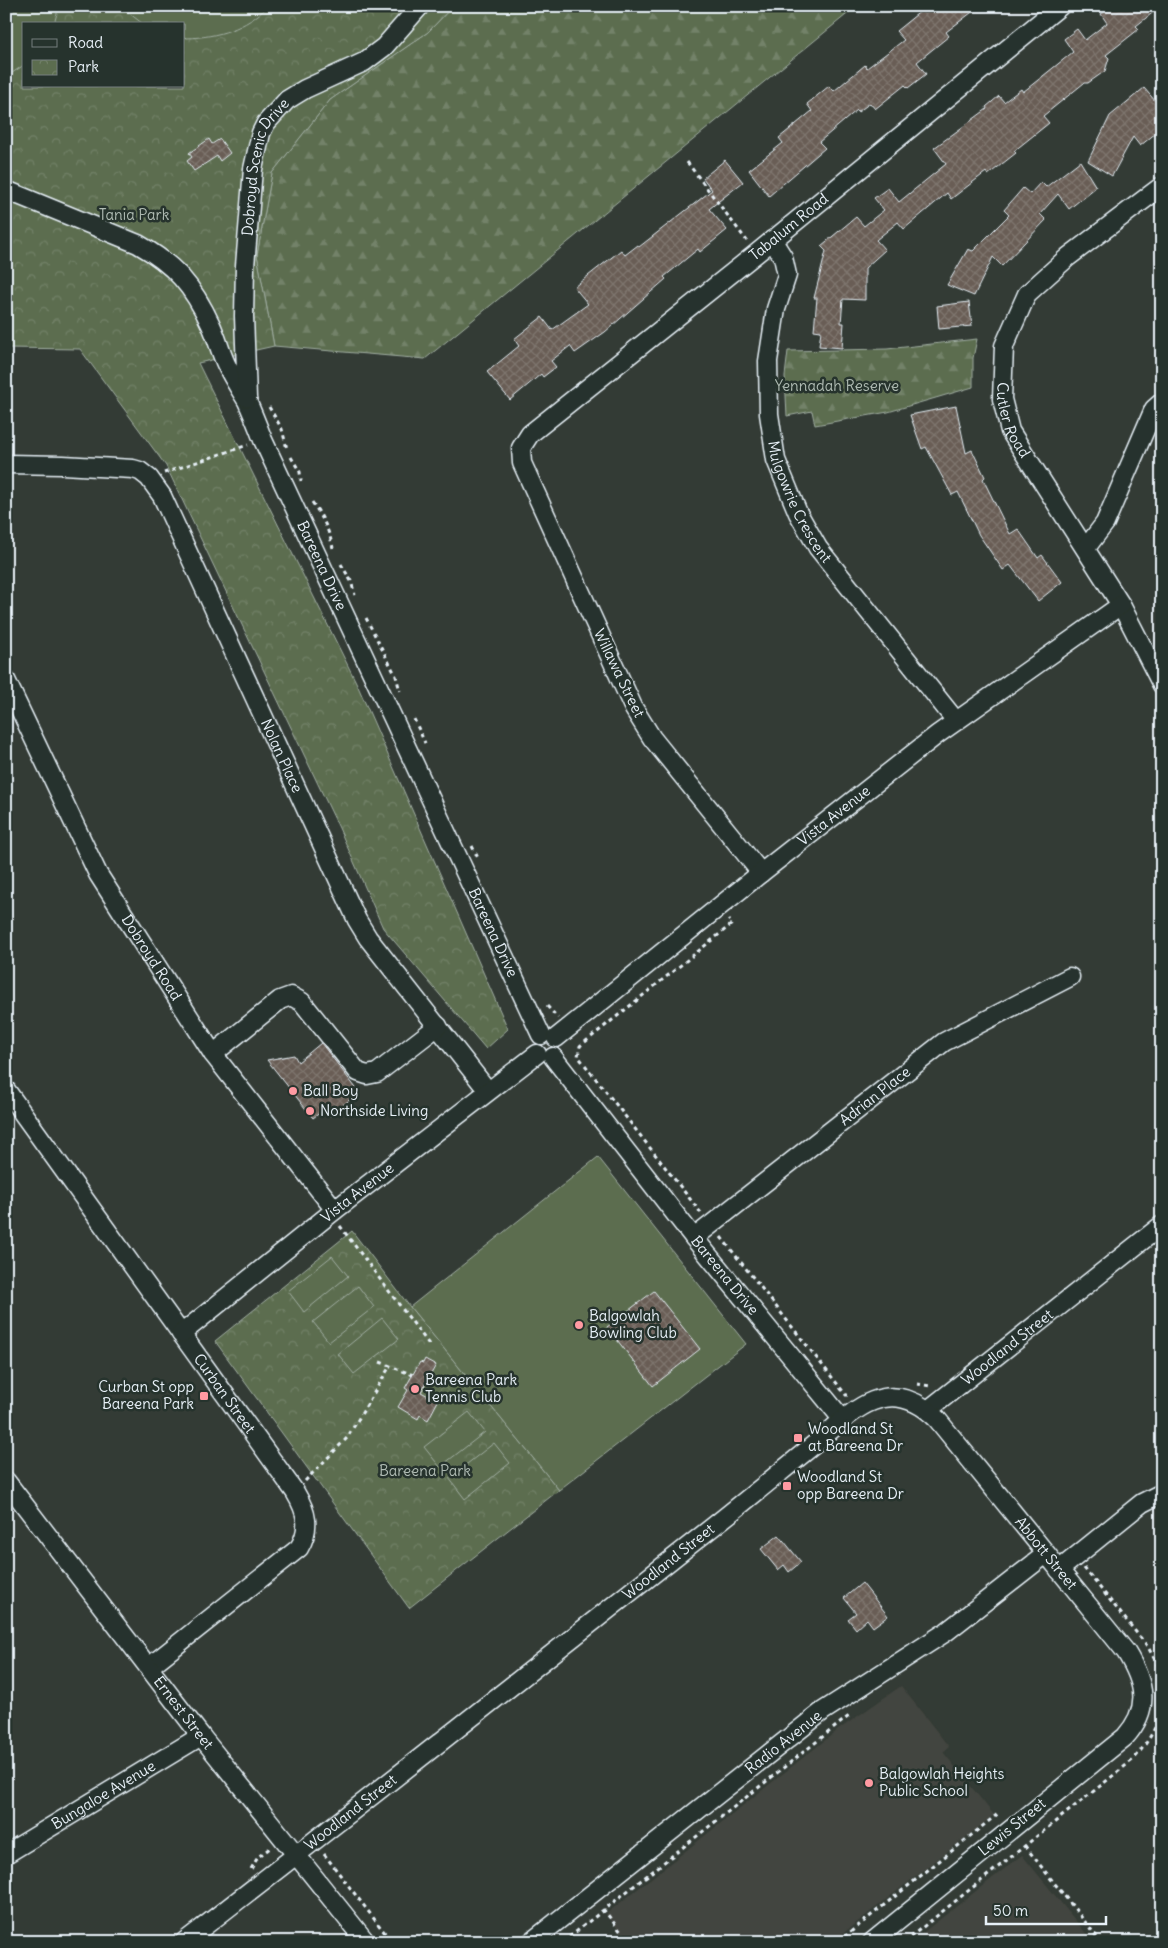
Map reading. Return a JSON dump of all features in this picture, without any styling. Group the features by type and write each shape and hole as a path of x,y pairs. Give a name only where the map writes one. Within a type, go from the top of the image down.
{"street":[{"name":"Dobroyd Scenic Drive","path":"247,401 245,266 254,160 261,133 270,118 288,100 305,89 353,68 384,47 420,6"},
{"name":"Tabalum Road","path":"521,448 530,434 757,253 1060,6"},
{"name":"Cutler Road","path":"1162,186 1068,256 1027,294 1004,346 1002,399 1010,431 1121,605 1162,685"},
{"name":"Bareena Drive","path":"6,190 120,235 157,255 173,267 191,289 554,1034"},
{"name":"Mulgowrie Crescent","path":"772,240 783,258 787,275 776,309 768,361 769,414 776,460 798,513 818,548 956,721"},
{"path":"217,340 227,348 235,348 241,342 245,331"},
{"path":"1086,548 1105,523 1154,409 1162,402"},
{"name":"Willawa Street","path":"521,448 522,463 634,709 652,738 761,873"},
{"path":"6,464 133,469 140,471 149,478"},
{"name":"Nolan Place","path":"149,478 162,496 357,920 368,938 488,1091"},
{"name":"Vista Avenue","path":"554,1034 719,908 956,721 1121,605"},
{"name":"Dobroyd Road","path":"6,680 98,874 213,1054 335,1210"},
{"name":"Adrian Place","path":"694,1238 944,1042 1070,977"},
{"path":"213,1054 280,1000 291,996 302,1002 358,1072 368,1076 377,1073 438,1026"},
{"path":"554,1034 559,1042 559,1048 554,1055"},
{"name":"Bareena Drive","path":"554,1055 694,1238 844,1420"},
{"name":"Vista Avenue","path":"181,1334 335,1210 488,1091 554,1055"},
{"name":"Curban Street","path":"6,1090 295,1492 306,1514 308,1524 303,1541 292,1555 150,1667"},
{"name":"Woodland Street","path":"184,1942 714,1527 861,1407 881,1398 907,1399 928,1410 1162,1225"},
{"name":"Abbott Street","path":"928,1410 1126,1652 1135,1667 1141,1686 1142,1705"},
{"name":"Ernest Street","path":"6,1481 201,1736 366,1942"},
{"path":"1059,1570 1142,1503 1162,1493"},
{"name":"Radio Avenue","path":"531,1942 823,1711 946,1632 1046,1554"},
{"name":"Lewis Street","path":"872,1942 1125,1737 1136,1722 1142,1705"},
{"name":"Bungaloe Avenue","path":"6,1854 201,1736"}],"path":[{"path":"688,162 757,253"},
{"path":"267,404 282,429 288,453 300,472 302,484"},
{"path":"149,478 263,440"},
{"path":"311,501 322,517 330,534 334,552"},
{"path":"337,558 352,581 357,602"},
{"path":"365,616 375,632 396,676 401,695"},
{"path":"410,713 421,733 426,749"},
{"path":"471,844 481,865"},
{"path":"719,908 732,924 580,1046 578,1056 846,1395 856,1394"},
{"path":"544,1002 558,1016 554,1034"},
{"path":"611,1013 616,1017"},
{"path":"554,1055 588,1072 590,1071"},
{"path":"335,1210 339,1226 431,1347"},
{"path":"380,1362 412,1375"},
{"path":"302,1484 347,1438 390,1366"},
{"path":"908,1383 933,1386 938,1384"},
{"path":"1080,1564 1148,1647 1162,1684"},
{"path":"904,1942 1134,1760 1146,1745 1155,1728 1162,1702"},
{"path":"563,1942 851,1714"},
{"path":"838,1942 999,1813"},
{"path":"1025,1846 1101,1942"},
{"path":"324,1854 392,1942"},
{"path":"592,1894 630,1942"}],"shaded area":[{"name":"Balgowlah Heights Public School","path":"901,1686 949,1747 943,1752 994,1815 832,1942 628,1942 606,1914 838,1730"},
{"path":"1022,1855 1093,1942 911,1942"}],"green space":[{"name":"Tania Park","path":"6,6 453,6 428,32 330,100 272,173 257,255 274,346 198,363 356,682 508,1029 486,1049 383,928 339,828 166,466 80,349 6,348"},
{"path":"6,6 59,6 55,22 22,22 22,66 6,77"},
{"path":"120,6 268,6 241,26 209,36 185,37 185,22 140,22"},
{"path":"453,6 857,6 425,359 274,346 257,255 272,173 330,100 428,32"},
{"name":"Yennadah Reserve","path":"977,339 973,358 973,387 888,412 815,425 812,411 787,416 785,376 788,351 887,349"},
{"name":"Balgowlah Bowling Club","path":"598,1157 746,1344 559,1490 410,1307"},
{"name":"Bareena Park","path":"352,1231 410,1307 559,1490 409,1608 215,1341"},
{"path":"332,1256 348,1276 304,1312 288,1291"},
{"path":"358,1286 374,1307 329,1342 313,1322"},
{"path":"382,1318 399,1339 354,1374 338,1354"},
{"path":"469,1412 485,1432 440,1467 424,1447"},
{"path":"494,1443 510,1463 465,1499 449,1478"}],"building":[{"path":"927,6 980,6 946,32 949,36 917,62 926,74 908,88 905,85 875,109 870,103 858,112 857,110 819,142 825,148 769,196 749,170 783,143 779,138 812,111 807,104 829,86 834,91 865,65 867,68 904,40 896,31"},
{"path":"1111,6 1161,6 1136,26 1139,29 1106,55 1109,58 1105,71 1088,83 1084,83 1043,116 1049,123 1014,151 1016,153 988,175 986,172 951,199 947,193 904,229 898,222 876,240 885,250 865,268 865,300 843,299 841,323 844,323 842,348 819,346 821,331 814,330 817,298 814,298 826,251 821,246 856,217 864,226 884,210 874,198 888,188 899,202 946,164 934,148 987,109 986,107 999,96 1004,102 1021,89 1023,92 1073,52 1064,39 1077,29 1085,40 1107,23 1101,14"},
{"path":"1144,88 1162,109 1162,128 1140,146 1133,137 1112,176 1088,161 1110,116"},
{"path":"209,139 212,144 220,139 230,153 220,161 217,156 194,171 187,161 192,157 189,153"},
{"path":"725,160 743,182 709,209 727,230 700,252 698,249 664,277 666,279 605,332 575,353 570,346 551,361 556,367 543,377 541,374 510,400 487,372 519,346 514,339 542,317 552,330 588,304 574,287 621,250 625,255 638,245 639,247 712,190 703,178"},
{"path":"1080,161 1096,187 1069,209 1058,194 1040,214 1046,220 1002,266 993,257 974,296 947,285 968,249 973,251 1009,215 1004,210 1023,188 1030,194 1041,182 1046,187"},
{"path":"969,302 972,326 939,329 937,306"},
{"path":"956,406 966,453 972,450 985,477 983,479 1010,534 1018,529 1038,558 1042,555 1062,582 1038,601 1010,565 1003,570 979,535 958,492 952,495 926,447 922,449 910,415"},
{"path":"321,1043 359,1092 330,1116 325,1109 313,1118 267,1060 294,1055 298,1062"},
{"path":"654,1291 700,1349 653,1386 607,1327"},
{"name":"Bareena Park Tennis Club","path":"425,1359 436,1365 421,1392 438,1401 428,1420 420,1415 418,1419 398,1407 408,1390 405,1388 420,1362 423,1363"},
{"path":"779,1535 801,1562 789,1572 784,1565 778,1570 761,1549"},
{"path":"862,1583 888,1616 873,1627 867,1619 856,1629 848,1619 856,1613 844,1598"}],"place":[{"name":"Ball Boy","path":"293,1091"},
{"name":"Northside Living","path":"310,1111"},
{"name":"Balgowlah Bowling Club","path":"579,1325"},
{"name":"Bareena Park Tennis Club","path":"415,1389"},
{"name":"Curban St opp Bareena Park","path":"204,1396"},
{"name":"Woodland St at Bareena Dr","path":"798,1438"},
{"name":"Woodland St opp Bareena Dr","path":"787,1486"},
{"name":"Balgowlah Heights Public School","path":"869,1783"}]}
